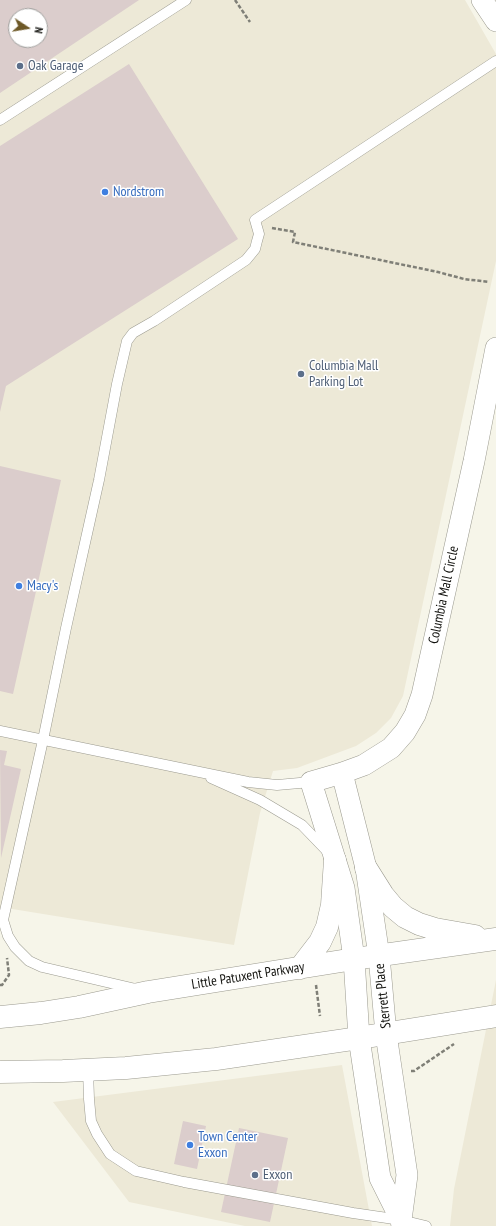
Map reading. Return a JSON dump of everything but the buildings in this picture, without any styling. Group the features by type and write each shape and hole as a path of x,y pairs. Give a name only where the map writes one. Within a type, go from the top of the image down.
{"main road":[{"path":"307,973 327,927 332,905 335,860"},
{"path":"366,868 393,907 405,917 419,924 436,929 494,939"},
{"name":"Little Patuxent Parkway","path":"0,1017 79,1007 148,992 307,973 354,959 494,939"},
{"path":"0,1072 126,1068 216,1059 496,1016"}],"street":[{"path":"482,0 496,21"},
{"name":"Columbia Mall Circle","path":"311,782 364,765 391,748 405,732 415,715 422,695 445,593 474,461 496,348"},
{"name":"Sterrett Place","path":"342,773 366,868 379,956 386,1034 407,1175 402,1223"},
{"name":"Sterrett Place","path":"311,782 344,888 354,959 359,1038 380,1178 402,1223"}],"lane":[{"path":"0,120 186,0"},
{"path":"148,992 42,967 29,961 15,947 1,920 43,740 99,480 117,384 127,341 133,333 154,321 246,260 255,250 258,241 259,234 255,220 496,61"},
{"path":"0,731 248,782 277,785 311,782"},
{"path":"193,770 260,800 302,825 335,860"},
{"path":"88,1070 89,1099 92,1121 97,1134 110,1154 136,1171 184,1182 402,1223 426,1226"}],"path":[{"path":"235,0 250,22"},
{"path":"271,228 295,232 293,242 438,272 464,279 489,282"},
{"path":"0,985 2,985 9,975 6,957 15,947"},
{"path":"307,973 320,1016"},
{"path":"408,1072 414,1071 458,1041"}],"shaded area":[{"path":"0,0 465,0 496,54 496,261 403,696 391,718 376,733 356,746 297,768 273,771 260,813 234,945 0,907"},
{"path":"496,980 496,1226 450,1226 454,1189"},
{"path":"342,1065 372,1226 245,1226 129,1202 53,1102"}],"place":[{"name":"Oak Garage","path":"20,66"},
{"name":"Nordstrom","path":"105,192"},
{"name":"Columbia Mall Parking Lot","path":"301,374"},
{"name":"Macy's","path":"19,586"},
{"name":"Town Center Exxon","path":"190,1145"},
{"name":"Exxon","path":"255,1175"}]}
